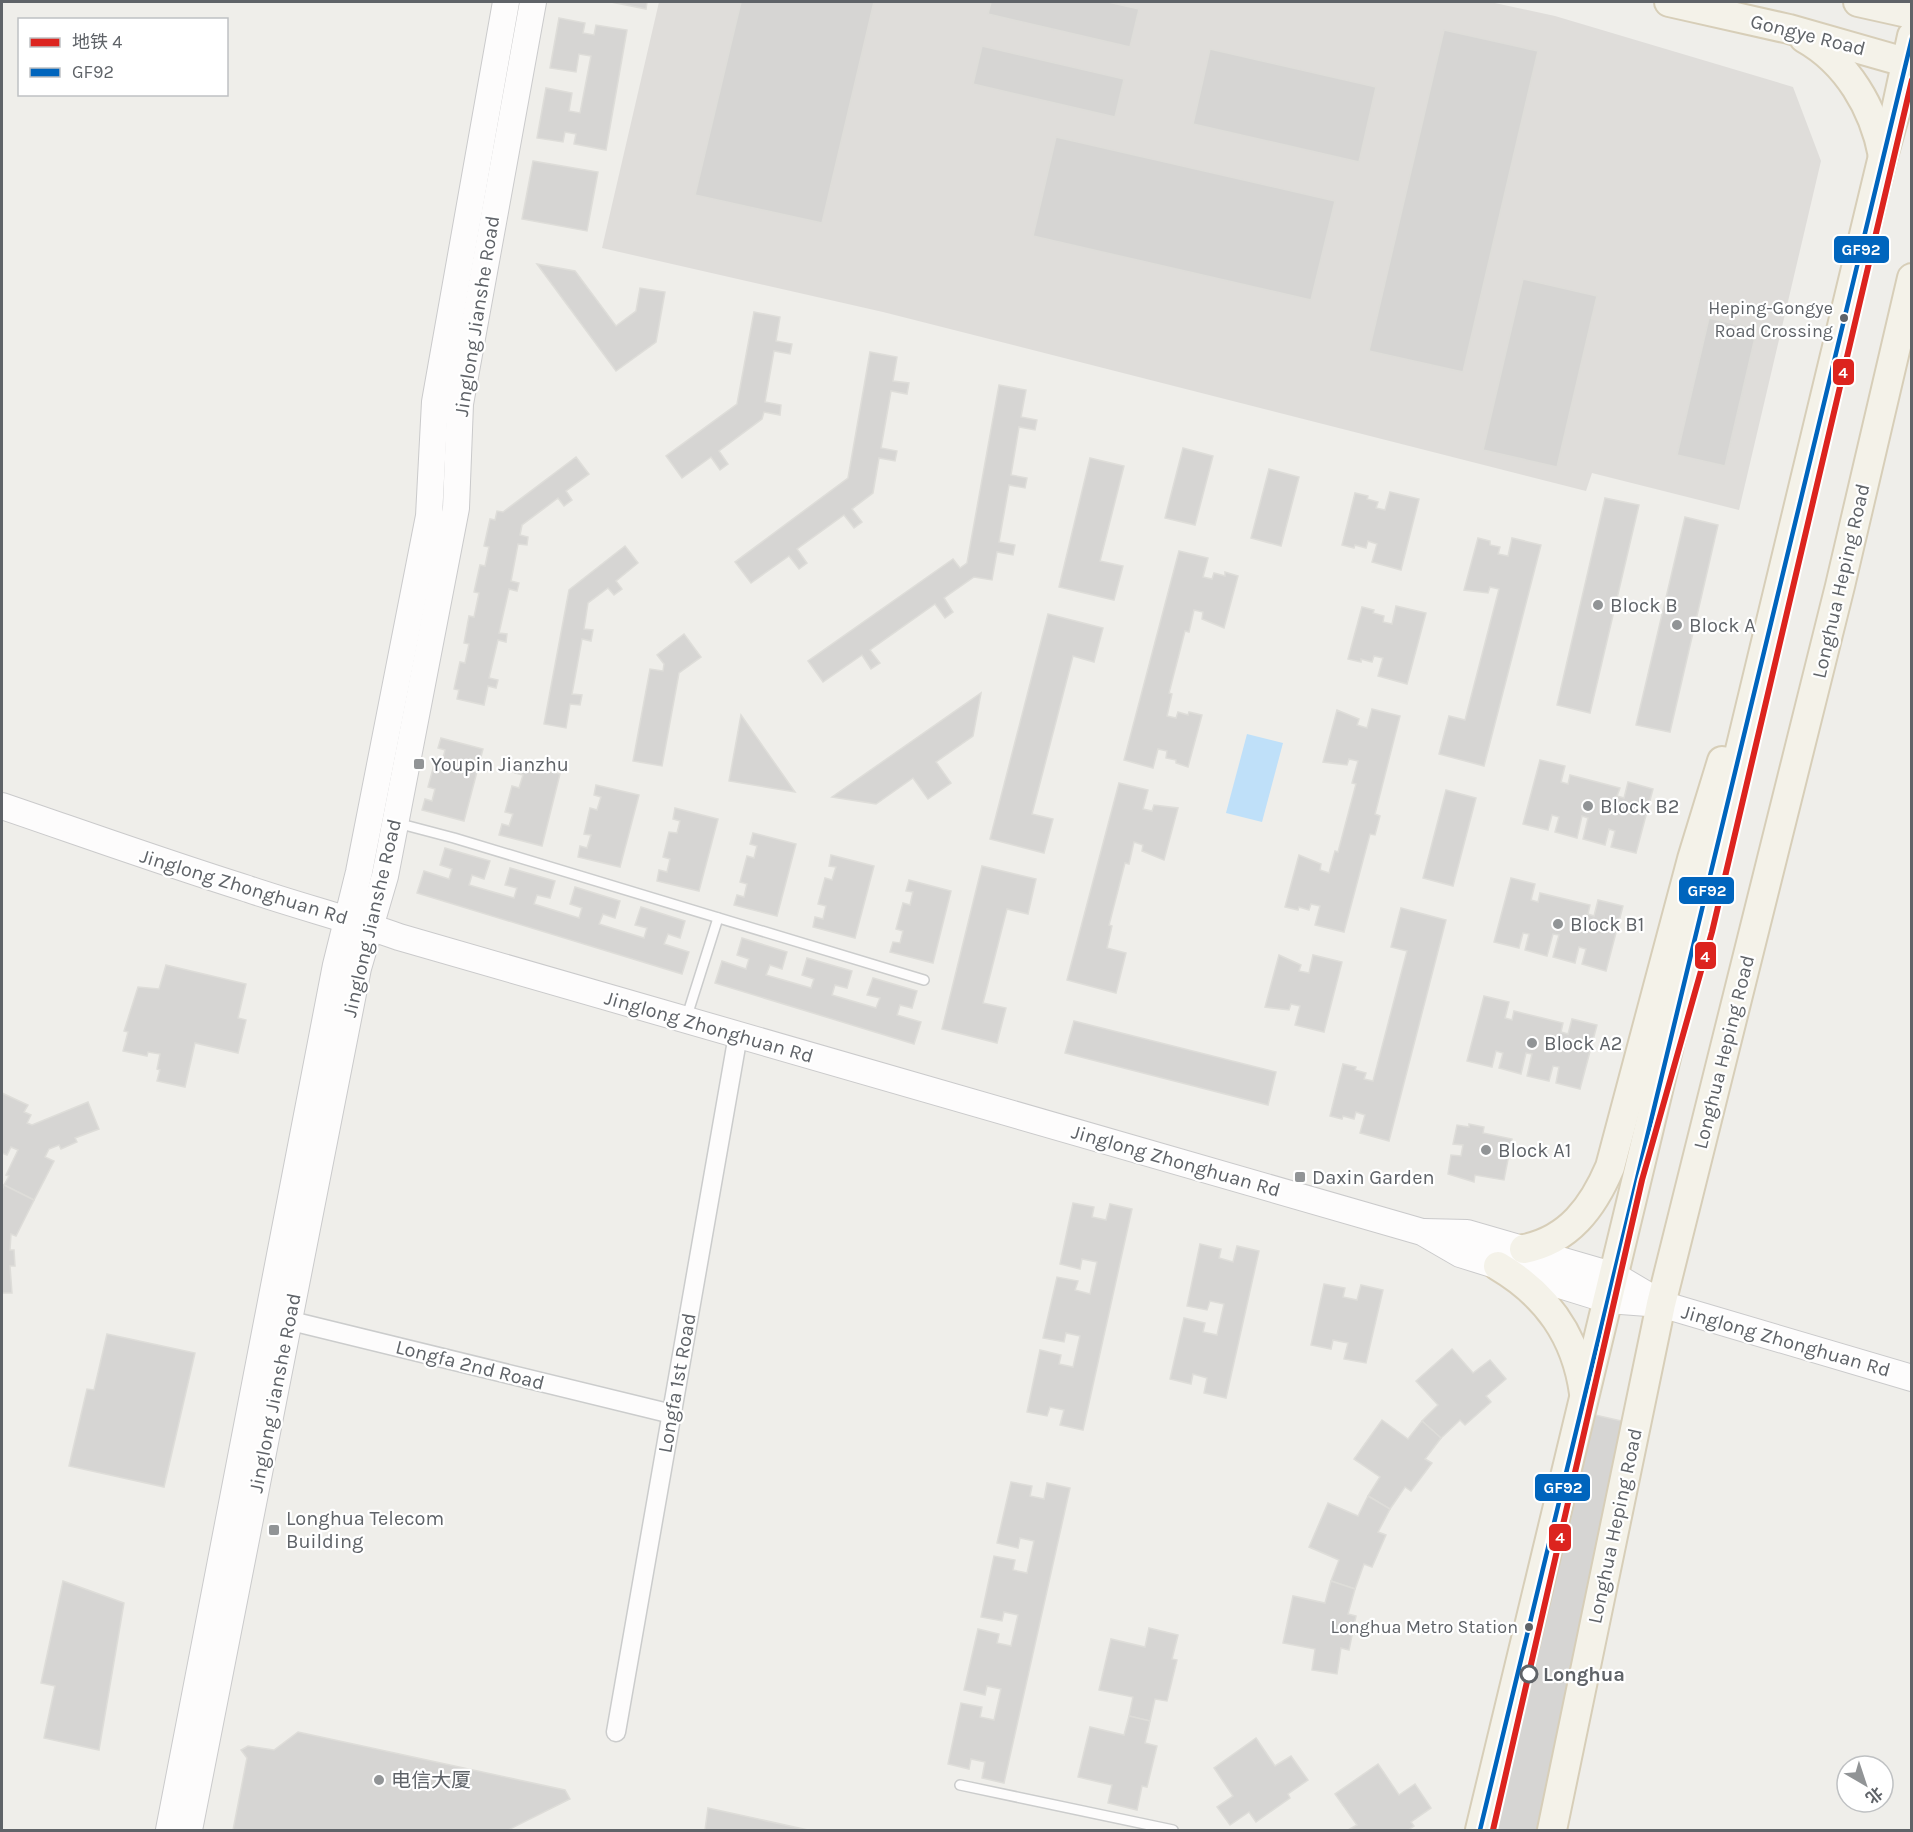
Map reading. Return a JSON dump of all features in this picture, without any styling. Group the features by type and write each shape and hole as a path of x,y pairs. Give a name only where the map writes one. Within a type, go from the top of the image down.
{"main road":[{"name":"Jinglong Jianshe Road","path":"359,922 359,872 429,516 435,402 506,2"},
{"name":"Jinglong Jianshe Road","path":"189,1830 279,1318 336,965 385,876 456,508 460,404 533,2"},
{"name":"Gongye Road","path":"1669,2 1910,54"},
{"path":"1858,2 1911,14"},
{"path":"1789,29 1830,57 1854,84 1868,107 1883,156"},
{"path":"1480,1830 1883,156 1910,54"},
{"name":"Longhua Heping Road","path":"1552,1830 1661,1304 1840,586 1911,278"},
{"path":"1524,1249 1547,1242 1573,1225 1599,1194 1606,1176 1709,799 1724,756 1759,677"},
{"name":"Jinglong Zhonghuan Rd","path":"2,806 116,847 293,904 1422,1232 1460,1254 1498,1266 1611,1288"},
{"name":"Jinglong Zhonghuan Rd","path":"1422,1232 1467,1233 1524,1249 1611,1288 1911,1378"},
{"path":"1498,1266 1527,1284 1552,1312 1572,1349 1585,1398"},
{"name":"Jinglong Jianshe Road","path":"169,1830 279,1318"}],"street":[{"name":"Longfa 1st Road","path":"616,1731 738,1035"},
{"name":"Longfa 2nd Road","path":"279,1318 672,1414"}],"lane":[{"path":"395,823 454,838 924,980"},
{"path":"686,1020 717,918"},
{"path":"960,1785 1173,1830"}],"shaded area":[{"path":"659,2 1490,2 1555,16 1793,87 1821,161 1739,510 1592,473 1586,491 883,312 602,248"}],"water":[{"path":"1247,734 1283,743 1262,822 1226,813"}],"building":[{"path":"611,2 647,2 646,9"},
{"path":"741,2 874,2 822,223 695,195"},
{"path":"991,2 1108,2 1139,9 1130,47 988,14"},
{"path":"559,18 585,23 583,33 594,35 596,25 627,30 606,150 574,144 576,134 565,132 563,142 537,138 546,88 572,93 569,111 580,113 591,56 579,54 576,72 550,68"},
{"path":"1444,30 1538,51 1463,372 1369,351"},
{"path":"982,46 1124,79 1115,117 973,84"},
{"path":"1210,49 1376,87 1359,162 1193,124"},
{"path":"1056,137 1335,201 1311,300 1033,236"},
{"path":"533,161 598,172 587,231 522,219"},
{"path":"537,264 575,271 616,326 636,311 640,288 665,292 656,342 616,371"},
{"path":"1523,279 1597,296 1557,467 1483,450"},
{"path":"754,312 780,317 776,341 792,344 790,354 774,351 765,402 781,405 780,415 764,412 762,419 719,451 728,464 720,470 711,457 682,478 666,456 737,404"},
{"path":"1709,318 1757,329 1725,466 1677,455"},
{"path":"870,352 897,357 893,381 909,383 907,394 891,391 881,448 897,451 895,461 879,458 873,493 852,509 862,522 854,528 844,515 797,549 807,563 799,569 789,556 751,583 735,562 848,478"},
{"path":"999,385 1026,390 1021,417 1037,420 1035,430 1019,427 1011,475 1027,478 1025,488 1009,485 999,542 1015,545 1013,555 997,552 992,580 974,577 944,598 953,612 945,618 935,604 870,650 880,663 871,669 862,655 823,682 808,661 953,559 960,568 967,563"},
{"path":"1183,448 1213,456 1195,525 1165,518"},
{"path":"576,457 589,474 566,491 572,500 564,506 558,498 522,525 520,535 528,537 527,545 518,544 511,581 519,583 517,591 509,589 499,633 507,634 506,642 498,640 489,678 498,680 496,688 488,686 484,705 457,699 459,690 454,689 460,662 465,663 469,644 464,643 469,616 474,617 479,593 474,592 480,565 485,566 489,547 484,546 490,519 495,520 497,511 503,512"},
{"path":"1090,458 1124,466 1100,561 1123,566 1114,600 1059,587"},
{"path":"1269,469 1299,477 1281,546 1251,538"},
{"path":"1390,492 1419,499 1401,570 1372,562 1377,544 1368,541 1366,548 1342,545 1355,493 1368,496 1367,499 1378,502 1376,508 1385,510"},
{"name":"Block B","path":"1605,498 1639,505 1590,713 1557,705"},
{"name":"Block A","path":"1685,517 1718,525 1670,732 1636,725"},
{"path":"1478,538 1490,541 1490,545 1500,547 1498,554 1508,556 1512,538 1541,545 1484,766 1439,754 1449,716 1465,720 1499,589 1490,587 1488,593 1464,590"},
{"path":"625,546 638,563 616,581 622,589 614,595 608,588 588,603 584,629 593,630 591,641 582,639 572,694 582,695 580,705 570,704 566,728 544,724 569,590"},
{"path":"1179,551 1208,558 1203,577 1212,579 1214,573 1225,576 1225,572 1238,576 1224,628 1202,619 1203,612 1194,610 1189,632 1185,631 1169,693 1172,694 1167,716 1176,718 1178,712 1202,715 1188,767 1176,763 1176,760 1166,758 1167,751 1158,749 1153,768 1124,760"},
{"path":"1396,606 1426,613 1407,684 1378,676 1383,658 1374,656 1372,662 1348,659 1362,607 1374,610 1373,613 1384,616 1383,622 1392,624"},
{"path":"1048,614 1103,628 1094,662 1073,656 1032,814 1053,819 1044,853 990,839"},
{"path":"684,634 701,657 679,673 662,766 633,761 650,669 663,671 664,664 657,655"},
{"path":"981,693 973,736 936,762 951,783 928,799 913,778 876,804 832,797"},
{"path":"1372,709 1400,716 1375,814 1380,816 1375,835 1370,834 1344,932 1315,925 1320,906 1311,904 1309,910 1285,907 1299,855 1321,864 1320,870 1329,873 1335,851 1338,852 1356,784 1352,783 1358,761 1349,759 1347,765 1323,762 1337,710 1359,719 1357,725 1367,728"},
{"path":"741,715 795,792 729,781"},
{"path":"441,738 483,749 464,821 422,810 425,799 432,801 435,789 428,787 435,761 442,763 445,750 438,748"},
{"name":"Block B2","path":"1540,760 1565,766 1561,782 1568,784 1570,775 1620,788 1617,796 1624,798 1628,782 1653,789 1636,853 1611,847 1615,831 1609,829 1605,845 1583,839 1588,818 1582,816 1577,838 1555,832 1559,817 1552,815 1548,830 1523,824"},
{"path":"518,763 560,774 542,846 499,835 502,824 509,826 513,814 505,812 512,786 519,788 523,775 515,773"},
{"path":"1119,783 1148,790 1143,809 1152,811 1154,805 1178,808 1164,860 1142,851 1143,845 1134,842 1129,864 1125,863 1109,925 1112,926 1107,948 1126,953 1116,993 1067,980"},
{"path":"596,785 639,795 620,867 578,857 580,846 587,848 591,835 584,834 590,808 597,810 601,797 594,795"},
{"path":"1446,790 1476,798 1453,886 1423,878"},
{"path":"675,808 718,819 699,891 657,881 659,870 667,872 670,859 663,857 669,832 677,833 680,821 673,819"},
{"path":"753,833 796,844 777,916 734,905 737,895 744,897 747,884 740,882 747,856 754,858 757,846 750,844"},
{"path":"445,848 490,861 484,879 472,875 469,885 514,898 517,888 505,885 510,868 555,881 550,898 537,895 534,904 579,918 582,908 570,904 575,887 620,901 615,918 603,914 599,924 644,938 647,928 635,925 641,907 685,921 680,938 668,934 664,944 689,952 682,974 417,893 424,871 449,879 452,869 440,865"},
{"path":"831,855 874,866 855,938 813,927 815,917 823,919 826,906 818,904 825,878 832,880 836,867 829,866"},
{"path":"982,866 1036,879 1028,914 1007,909 983,1003 1006,1008 997,1043 942,1029"},
{"name":"Block B1","path":"1511,878 1535,884 1531,900 1538,902 1540,893 1590,905 1588,914 1594,916 1598,900 1623,906 1606,971 1582,964 1586,949 1579,947 1575,963 1553,957 1559,935 1553,934 1547,956 1525,950 1529,934 1523,933 1519,948 1494,942"},
{"path":"909,880 951,891 933,963 890,952 893,942 900,943 903,931 896,929 903,903 910,905 913,892 906,891"},
{"path":"1401,908 1446,920 1389,1141 1360,1133 1365,1115 1356,1112 1354,1119 1330,1116 1343,1064 1356,1067 1355,1070 1366,1073 1364,1079 1373,1081 1407,951 1391,947"},
{"path":"742,938 787,952 782,969 770,965 766,975 811,988 814,979 802,975 807,958 852,971 847,988 835,985 832,995 876,1008 880,998 867,995 873,978 917,991 912,1008 900,1005 897,1015 921,1022 914,1044 715,983 722,961 746,969 749,959 737,955"},
{"path":"1279,955 1301,965 1299,971 1309,973 1313,955 1342,962 1324,1032 1295,1025 1300,1006 1291,1004 1289,1010 1265,1007"},
{"path":"166,965 246,984 238,1018 246,1020 238,1053 195,1043 185,1087 157,1081 160,1054 148,1052 147,1056 123,1051 128,1032 124,1031 138,987 159,989"},
{"name":"Block A2","path":"1484,996 1509,1002 1505,1018 1512,1020 1514,1011 1563,1023 1561,1032 1568,1034 1572,1019 1597,1025 1580,1089 1556,1083 1559,1067 1553,1066 1549,1081 1527,1076 1532,1054 1526,1053 1521,1074 1499,1068 1503,1053 1496,1051 1492,1067 1467,1061"},
{"path":"1074,1021 1276,1072 1268,1105 1065,1053"},
{"path":"2,1093 28,1105 24,1112 31,1115 27,1123 32,1125 88,1102 99,1129 75,1138 77,1142 61,1149 59,1145 49,1149 45,1157 54,1161 34,1200 4,1185 9,1176 6,1175 18,1150 11,1147 7,1155 2,1153"},
{"name":"Block A1","path":"1469,1124 1484,1127 1483,1133 1512,1139 1504,1180 1475,1175 1474,1182 1448,1174 1451,1155 1461,1156 1463,1145 1453,1144 1457,1125 1469,1127"},
{"path":"4,1185 34,1200 16,1236 11,1234 10,1250 14,1250 15,1266 10,1266 12,1293 2,1293 2,1190"},
{"path":"1073,1203 1094,1207 1092,1217 1106,1220 1110,1204 1132,1209 1083,1430 1060,1425 1064,1410 1050,1407 1047,1416 1027,1412 1040,1350 1061,1355 1059,1364 1073,1367 1080,1336 1066,1333 1064,1342 1043,1338 1057,1277 1078,1281 1075,1290 1090,1294 1097,1262 1082,1259 1080,1269 1060,1264"},
{"path":"1200,1244 1221,1249 1219,1258 1233,1262 1237,1246 1259,1251 1226,1398 1204,1393 1207,1378 1193,1374 1191,1384 1170,1379 1184,1318 1205,1323 1203,1332 1217,1335 1224,1304 1210,1301 1207,1310 1187,1306"},
{"path":"1324,1284 1345,1288 1343,1297 1357,1300 1361,1285 1383,1290 1366,1363 1344,1359 1348,1343 1333,1340 1331,1349 1311,1345"},
{"path":"107,1334 195,1353 164,1487 69,1466 87,1389 94,1390"},
{"path":"1452,1349 1473,1373 1490,1360 1506,1379 1486,1396 1491,1402 1465,1425 1460,1420 1441,1438 1422,1421 1438,1405 1416,1381"},
{"path":"1573,1410 1635,1424 1543,1830 1477,1830"},
{"path":"1382,1420 1408,1439 1422,1421 1441,1438 1425,1459 1432,1463 1411,1491 1405,1487 1390,1509 1368,1496 1380,1477 1354,1459"},
{"path":"1011,1482 1032,1486 1030,1496 1044,1499 1047,1483 1070,1488 1004,1783 982,1778 985,1762 971,1759 969,1769 948,1764 961,1703 982,1707 980,1717 994,1720 1001,1689 987,1686 985,1695 964,1690 978,1629 999,1634 997,1643 1011,1646 1018,1615 1004,1612 1002,1621 981,1617 994,1556 1015,1560 1013,1570 1027,1573 1034,1541 1020,1538 1018,1548 997,1543"},
{"path":"1368,1496 1390,1509 1378,1532 1386,1535 1372,1567 1364,1564 1355,1589 1331,1581 1339,1560 1309,1547 1328,1503 1358,1516"},
{"path":"63,1581 124,1603 99,1750 44,1738 55,1686 41,1683"},
{"path":"1331,1581 1355,1589 1348,1614 1356,1616 1349,1650 1341,1648 1337,1674 1312,1670 1315,1649 1283,1643 1293,1596 1325,1603"},
{"path":"1149,1628 1178,1635 1172,1659 1177,1660 1167,1701 1155,1699 1150,1721 1129,1716 1133,1697 1099,1690 1111,1639 1145,1647"},
{"path":"1129,1716 1150,1721 1145,1743 1157,1746 1147,1787 1142,1786 1137,1810 1108,1803 1112,1785 1078,1777 1090,1727 1124,1735"},
{"name":"电信大厦","path":"298,1732 565,1790 570,1799 508,1830 233,1830 247,1758 241,1750 248,1746 274,1750"},
{"path":"1256,1738 1275,1766 1291,1756 1308,1780 1288,1794 1290,1798 1256,1822 1249,1812 1230,1825 1217,1807 1233,1796 1214,1768"},
{"path":"1378,1764 1399,1795 1415,1784 1431,1808 1411,1822 1414,1826 1408,1830 1348,1830 1357,1825 1335,1794"},
{"path":"708,1808 808,1830 705,1830"}],"metro line":[{"name":"4","path":"1493,1830 1642,1180 1712,932 1912,80"}],"transit line":[{"name":"GF92","path":"1480,1830 1912,38"}],"place":[{"name":"Heping-Gongye Road Crossing","path":"1844,318"},
{"name":"Block B","path":"1598,605"},
{"name":"Block A","path":"1677,625"},
{"name":"Youpin Jianzhu","path":"419,764"},
{"name":"Block B2","path":"1588,806"},
{"name":"Block B1","path":"1558,924"},
{"name":"Block A2","path":"1532,1043"},
{"name":"Block A1","path":"1486,1150"},
{"name":"Daxin Garden","path":"1300,1177"},
{"name":"Longhua Telecom Building","path":"274,1530"},
{"name":"Longhua Metro Station","path":"1529,1627"},
{"name":"Longhua","path":"1529,1674"},
{"name":"电信大厦","path":"379,1780"}]}
